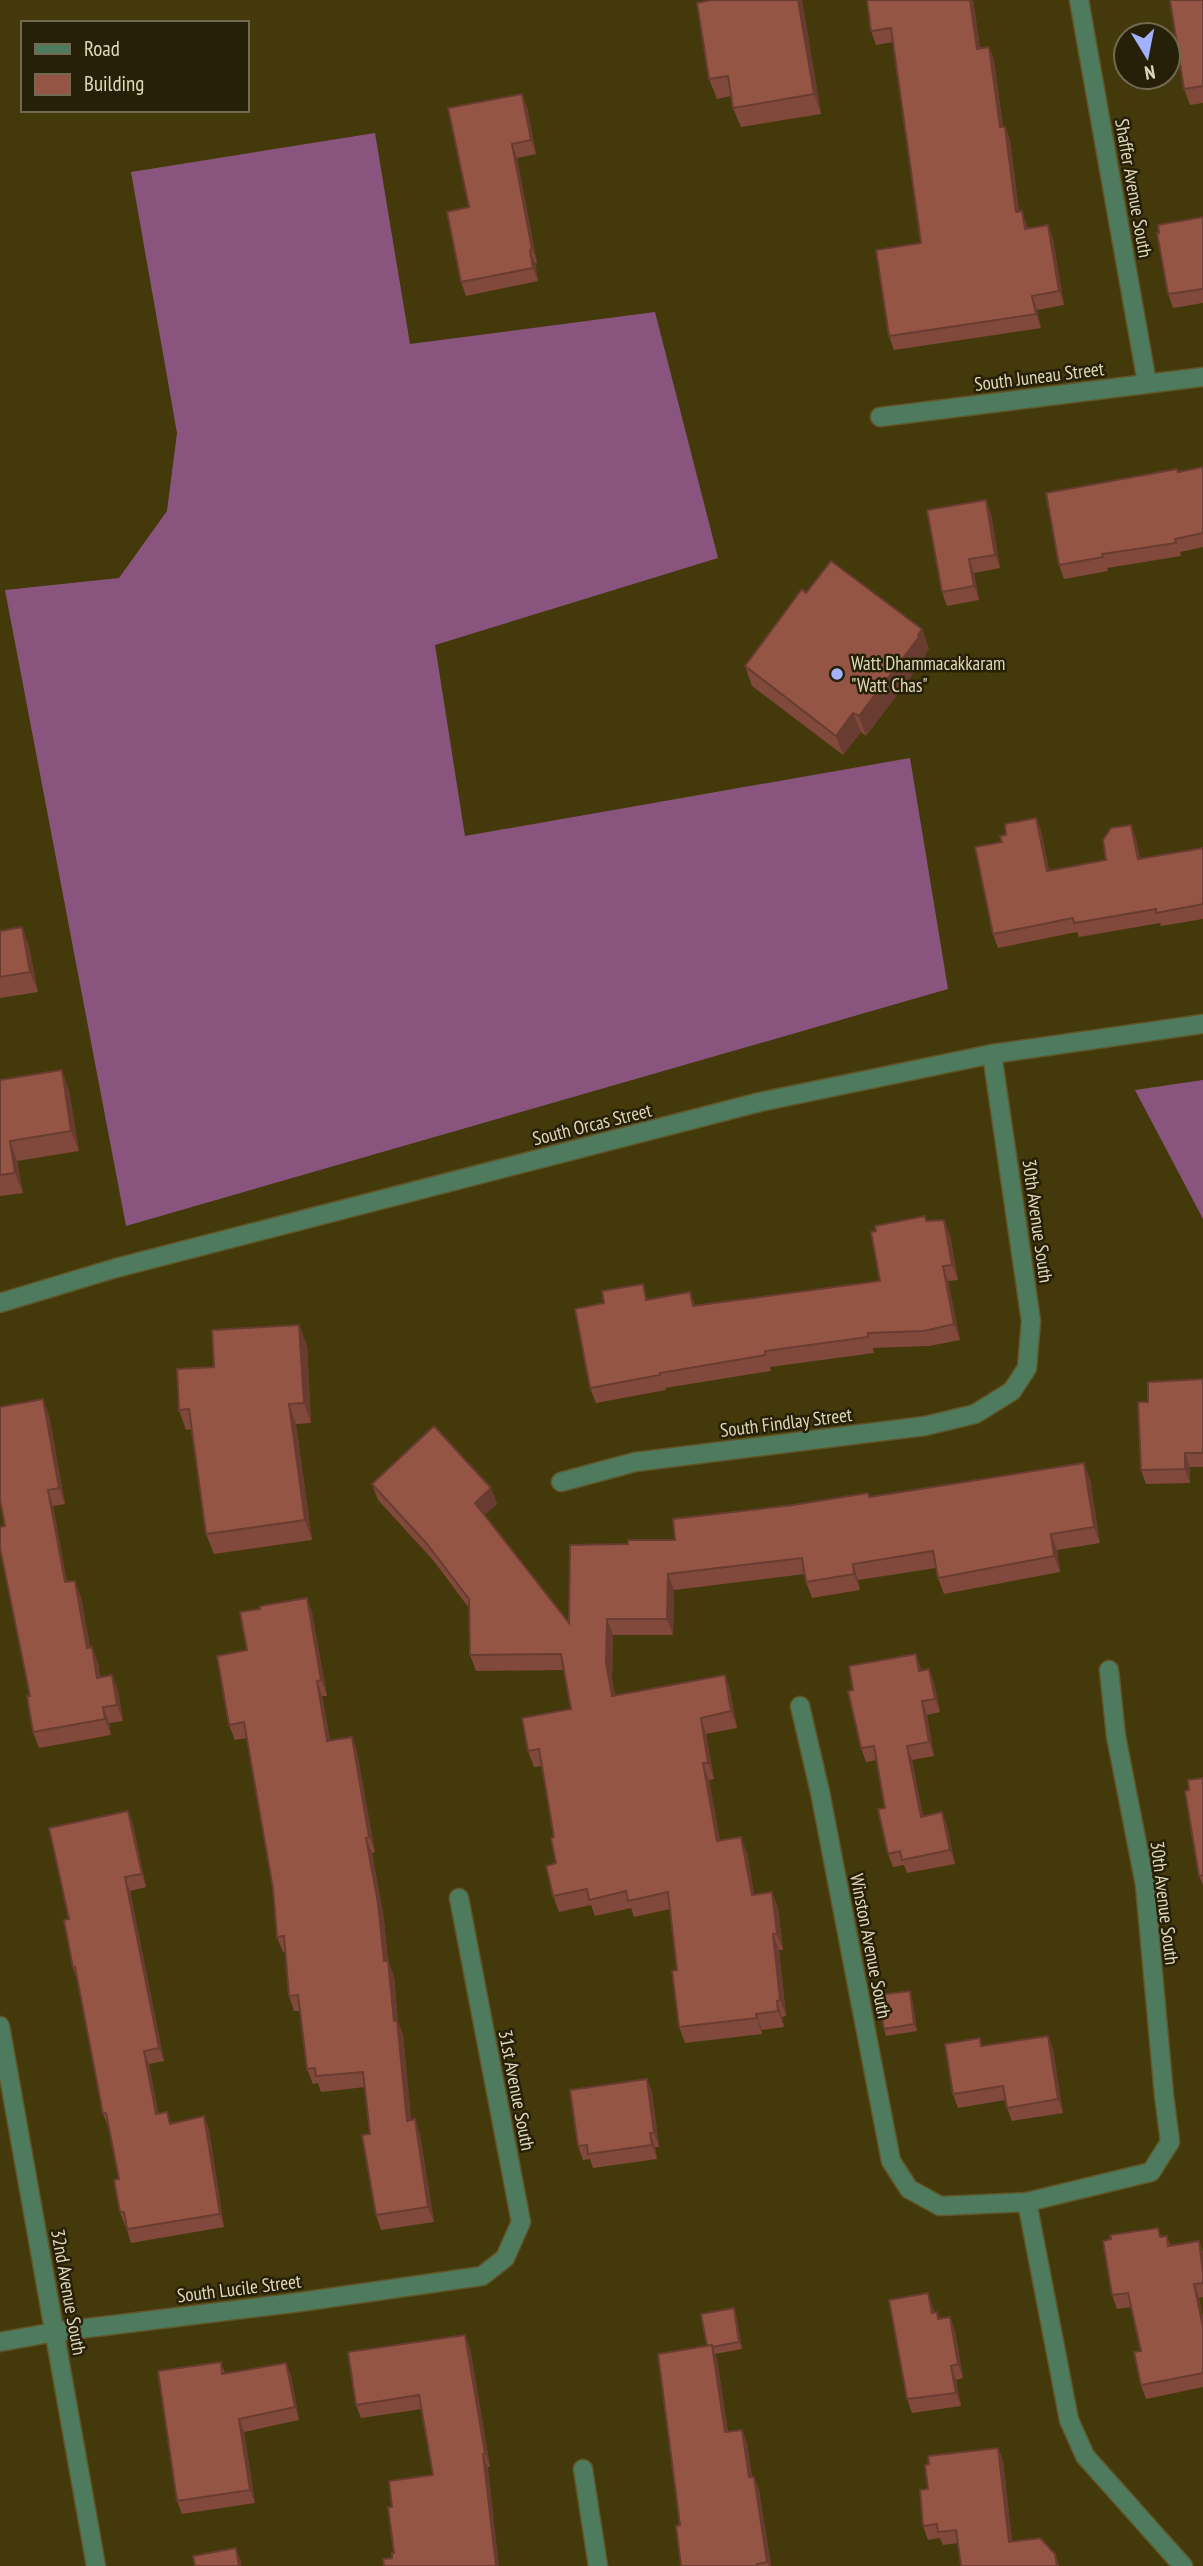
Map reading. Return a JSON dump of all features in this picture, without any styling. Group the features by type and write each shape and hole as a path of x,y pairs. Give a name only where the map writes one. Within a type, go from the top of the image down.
{"street":[{"name":"Shaffer Avenue South","path":"1079,0 1147,383"},
{"name":"South Juneau Street","path":"880,417 1203,377"},
{"name":"South Orcas Street","path":"0,1303 116,1268 760,1102 992,1054 1203,1024"},
{"name":"30th Avenue South","path":"992,1054 1031,1321 1027,1368 1012,1391"},
{"name":"South Findlay Street","path":"561,1482 635,1462 925,1426 975,1414 1012,1391"},
{"name":"30th Avenue South","path":"1027,2202 1151,2172 1170,2142 1145,1885 1116,1736 1109,1670"},
{"name":"Winston Avenue South","path":"800,1706 891,2161 909,2189 940,2206 1027,2202"},
{"name":"31st Avenue South","path":"459,1898 521,2222 505,2258 482,2276"},
{"name":"32nd Avenue South","path":"0,2026 96,2566"},
{"path":"1027,2202 1069,2420 1085,2456 1183,2566"},
{"name":"South Lucile Street","path":"0,2342 55,2332 293,2303 482,2276"},
{"path":"583,2469 598,2566"}],"shaded area":[{"path":"375,133 410,344 655,312 718,558 435,645 465,836 910,758 948,989 126,1226 5,590 119,578 167,511 177,433 131,172"},
{"path":"1203,1080 1203,1219 1135,1090"}],"building":[{"path":"711,0 798,0 814,94 733,108 728,76 709,79 697,3"},
{"path":"867,0 970,0 977,49 989,47 1000,127 1005,127 1016,212 1022,211 1025,229 1048,225 1059,291 1032,296 1036,314 889,336 876,250 921,243 891,28 871,31"},
{"path":"1170,0 1203,0 1203,86 1184,89 1182,21 1173,21"},
{"path":"522,94 531,140 512,144 532,249 533,268 461,282 447,212 469,207 448,108"},
{"path":"1203,217 1203,289 1168,294 1157,233 1158,225"},
{"path":"1203,467 1203,533 1175,539 1176,543 1102,554 1103,557 1059,565 1046,493 1177,469 1178,472"},
{"path":"986,500 995,555 969,559 974,586 942,592 927,510"},
{"name":"Watt Dhammacakkaram \"Watt Chas\"","path":"831,561 922,629 919,637 859,716 853,713 836,736 745,666 802,589 806,593"},
{"path":"1036,818 1047,871 1106,860 1103,840 1111,828 1131,825 1138,859 1203,848 1203,904 1074,923 1073,918 993,934 975,847 1002,842 1000,836 1006,835 1005,824"},
{"path":"22,927 30,972 0,977 0,931"},
{"path":"62,1070 71,1131 10,1141 15,1173 0,1175 0,1080"},
{"path":"925,1216 926,1221 944,1220 952,1265 943,1266 954,1324 924,1331 868,1333 868,1337 765,1351 765,1355 590,1388 575,1309 604,1303 602,1291 643,1284 646,1300 690,1292 693,1306 880,1281 871,1232 876,1231 875,1226"},
{"path":"299,1325 304,1403 289,1404 305,1520 206,1534 189,1409 179,1410 177,1369 214,1367 212,1330"},
{"path":"1203,1379 1203,1453 1185,1453 1185,1469 1141,1470 1138,1402 1148,1402 1148,1382"},
{"path":"43,1399 59,1488 48,1490 65,1582 75,1581 87,1648 92,1647 97,1678 112,1675 117,1705 103,1707 105,1719 33,1732 27,1696 30,1696 0,1548 0,1527 5,1526 0,1500 0,1407"},
{"path":"434,1426 491,1488 475,1503 569,1623 570,1545 628,1544 628,1540 675,1540 673,1519 868,1493 869,1497 1084,1463 1094,1527 1051,1534 1054,1556 938,1578 933,1551 853,1564 854,1574 806,1582 802,1558 668,1574 667,1619 607,1619 606,1663 612,1696 725,1675 731,1711 701,1718 708,1763 703,1763 717,1841 741,1837 752,1895 772,1892 777,1934 773,1934 780,2000 777,2001 778,2011 756,2014 757,2018 679,2027 672,1971 677,1970 668,1892 628,1901 626,1891 589,1900 587,1889 553,1896 546,1866 556,1863 551,1838 554,1837 539,1749 528,1751 522,1718 571,1709 561,1654 470,1655 469,1599 427,1544 372,1484"},
{"path":"307,1598 321,1680 317,1681 327,1741 352,1737 369,1837 366,1838 378,1903 384,1961 388,1961 394,2021 397,2020 407,2121 415,2119 428,2207 376,2215 362,2135 370,2134 363,2072 316,2076 315,2068 307,2069 298,1995 289,1996 284,1936 277,1937 273,1889 244,1722 229,1725 217,1656 247,1650 240,1612"},
{"path":"916,1654 919,1671 929,1669 935,1699 922,1701 929,1742 907,1746 921,1817 942,1812 950,1850 902,1860 900,1851 888,1854 878,1809 885,1808 874,1746 861,1748 848,1691 853,1690 849,1666"},
{"path":"1203,1778 1203,1875 1199,1876 1185,1791 1189,1790 1188,1780"},
{"path":"128,1811 142,1874 125,1877 159,2048 144,2051 156,2114 167,2112 170,2124 204,2116 220,2214 127,2229 124,2212 120,2212 114,2180 119,2179 106,2113 103,2114 75,1967 73,1968 64,1920 69,1919 49,1828"},
{"path":"910,1991 914,2024 884,2029 878,1995"},
{"path":"1048,2036 1058,2099 1007,2108 1003,2086 953,2094 945,2044 980,2038 981,2046"},
{"path":"647,2079 654,2133 650,2133 652,2145 588,2154 587,2145 578,2146 570,2090"},
{"path":"1158,2228 1160,2237 1167,2236 1168,2246 1199,2241 1203,2283 1194,2284 1203,2327 1203,2373 1141,2385 1134,2352 1141,2351 1128,2293 1112,2295 1103,2241 1111,2239 1110,2235"},
{"path":"928,2293 932,2313 937,2312 938,2319 950,2317 958,2364 951,2366 956,2393 907,2399 889,2300"},
{"path":"734,2308 739,2342 707,2346 701,2314"},
{"path":"465,2335 485,2453 496,2566 384,2566 383,2559 392,2558 394,2553 388,2507 392,2507 389,2481 433,2475 419,2395 356,2405 348,2352"},
{"path":"712,2345 725,2432 742,2430 749,2477 754,2477 767,2562 757,2566 681,2566 676,2526 680,2525 658,2354"},
{"path":"221,2362 222,2374 286,2363 295,2407 239,2419 250,2490 177,2501 158,2371"},
{"path":"998,2448 1009,2542 1040,2538 1055,2554 1057,2566 961,2566 956,2530 938,2532 937,2524 923,2526 920,2490 928,2489 925,2465 929,2464 928,2456"},
{"path":"236,2548 239,2566 195,2566 193,2556"}],"place":[{"name":"Watt Dhammacakkaram \"Watt Chas\"","path":"837,674"}]}
